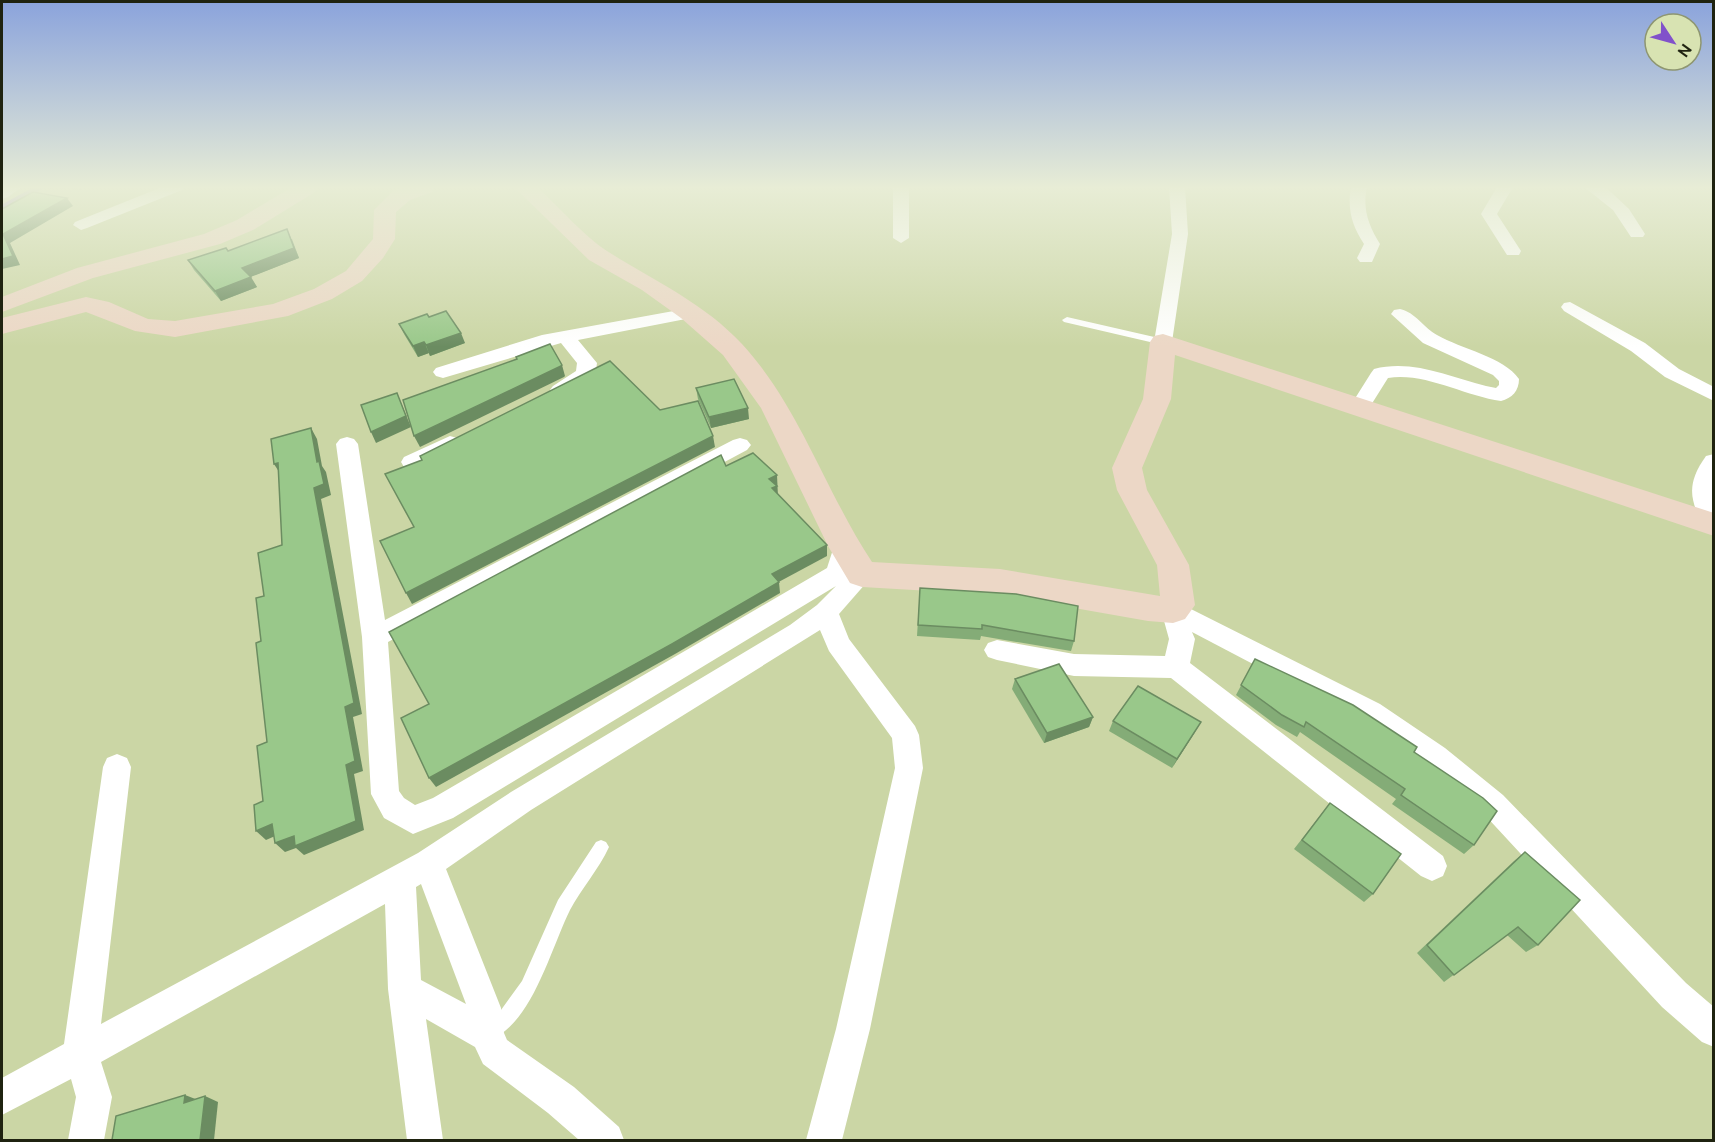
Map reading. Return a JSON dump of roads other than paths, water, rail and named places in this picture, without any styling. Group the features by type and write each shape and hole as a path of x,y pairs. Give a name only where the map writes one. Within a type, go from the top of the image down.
{"street":[{"path":"2,305 84,273 207,240"},
{"path":"2,326 86,304 100,307 144,326 175,329 279,311 323,294 354,276 375,254 383,240"},
{"path":"581,240 597,255 651,285 690,313 732,349 774,406 844,546 862,573"},
{"path":"1173,610 1178,605 1173,565 1132,490 1127,468 1157,399 1163,342 1179,240"},
{"path":"1366,258 1372,244 1370,240"},
{"path":"1506,240 1513,251"},
{"path":"1570,307 1638,347 1672,373 1713,395"},
{"path":"443,372 542,341 690,313"},
{"path":"1359,408 1381,373 1390,371 1409,372 1483,393 1501,395 1509,387 1509,379 1500,371 1430,339 1400,314"},
{"path":"540,399 586,374 587,363 567,338"},
{"path":"1163,342 1713,525"},
{"path":"412,462 466,436"},
{"path":"347,444 375,637 385,794 394,808 412,819 443,808 838,573 844,546"},
{"path":"375,637 740,445"},
{"path":"1713,461 1704,473 1701,497 1713,525"},
{"path":"862,573 1000,582 1148,608 1173,610 1370,712 1435,757 1493,804 1674,995 1713,1030"},
{"path":"2,1097 80,1052 429,863 521,801 799,632 826,612 862,573"},
{"path":"1173,610 1182,639 1176,667"},
{"path":"824,1140 853,1029 909,768 905,735 838,644 826,612"},
{"path":"997,650 1074,665 1176,667 1432,866"},
{"path":"86,1140 94,1097 80,1052 117,767"},
{"path":"429,863 484,1008 487,1035 495,1052 561,1100 606,1140"},
{"path":"400,880 405,988 425,1140"},
{"path":"405,988 487,1035"}],"lane":[{"path":"1067,320 1163,342"},
{"path":"487,1035 525,994 536,976 564,906 602,847"}]}
